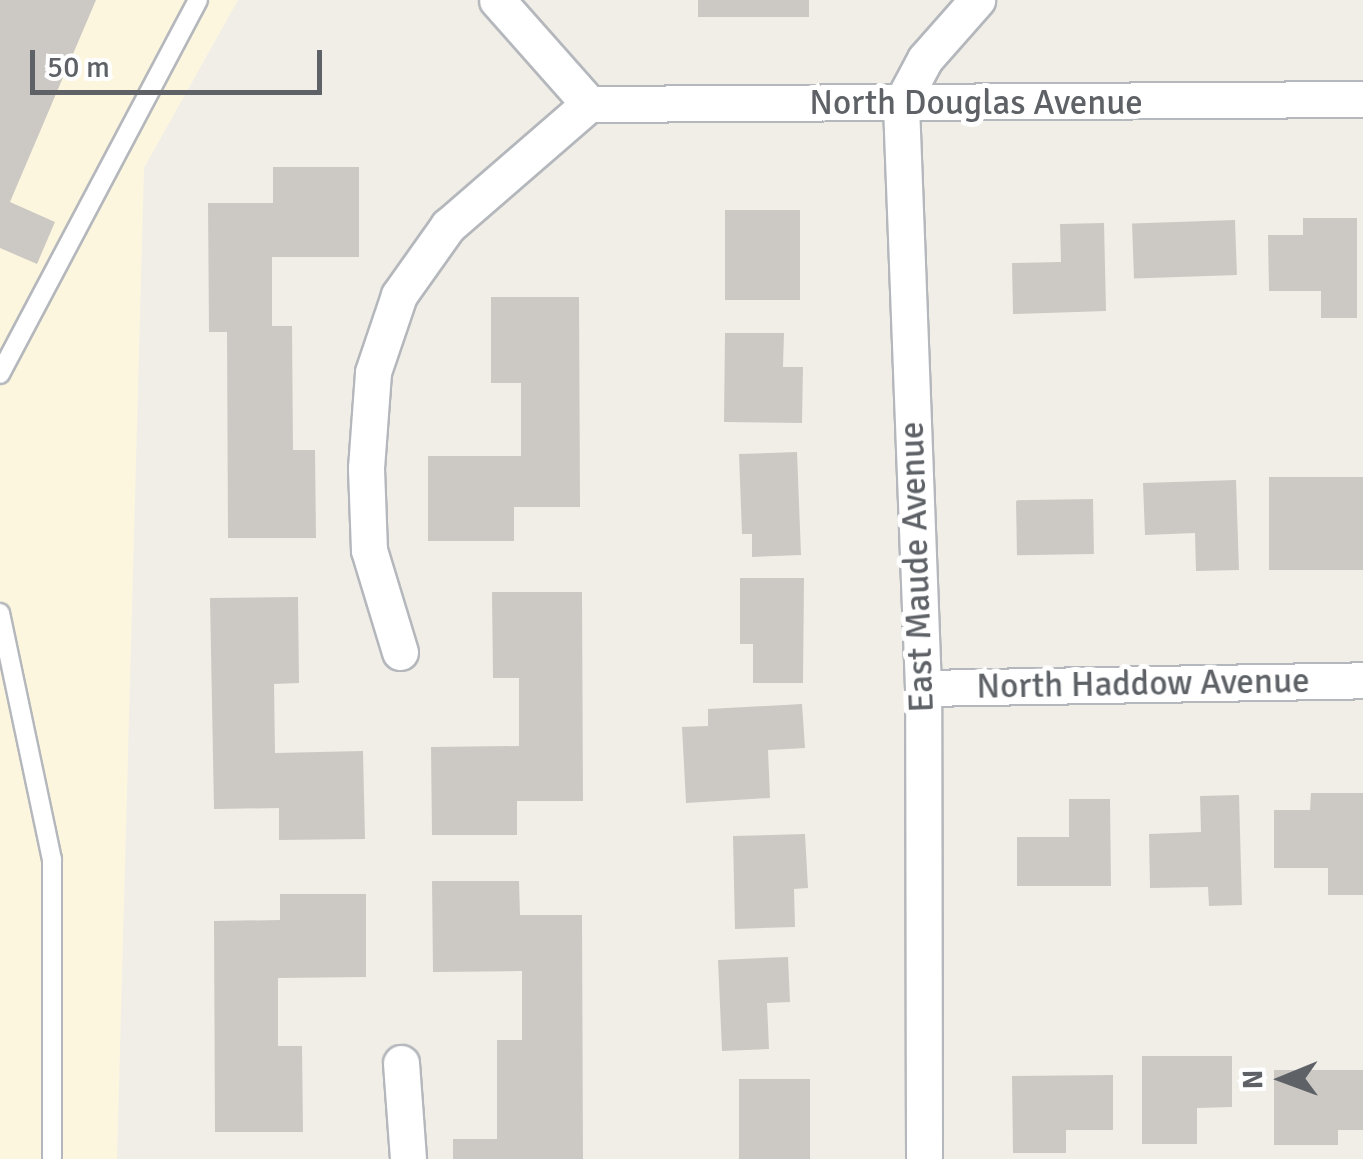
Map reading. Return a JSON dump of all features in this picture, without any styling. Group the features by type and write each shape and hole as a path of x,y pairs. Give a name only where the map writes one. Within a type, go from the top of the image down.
{"street":[{"path":"400,652 369,550 366,468 373,372 399,294 448,226 590,104 497,0"},
{"path":"901,104 926,59 977,0"},
{"name":"North Douglas Avenue","path":"590,104 1363,99"},
{"name":"East Maude Avenue","path":"901,104 923,688 924,1159"},
{"name":"North Haddow Avenue","path":"923,688 1363,680"},
{"path":"401,1063 408,1159"}],"lane":[{"path":"0,374 198,0"},
{"path":"0,613 52,859 52,1159"}],"shaded area":[{"path":"0,0 238,0 144,168 117,1159 0,1159"}],"building":[{"path":"0,0 96,0 10,202 55,222 37,264 0,248"},
{"path":"698,0 809,0 809,17 698,17"},
{"path":"273,167 359,167 359,257 272,257 272,326 292,326 293,450 315,450 316,538 228,538 227,332 209,332 208,203 273,203"},
{"path":"725,210 800,210 800,300 725,300"},
{"path":"1303,218 1357,218 1357,318 1321,318 1321,291 1269,291 1268,235 1303,235"},
{"path":"1235,220 1237,275 1134,279 1132,224"},
{"path":"1104,223 1106,311 1013,314 1012,263 1061,262 1060,224"},
{"path":"491,297 579,297 580,507 514,507 514,541 428,541 428,456 521,456 521,383 491,383"},
{"path":"725,333 784,333 783,367 803,367 802,423 724,422"},
{"path":"797,452 801,555 752,557 752,534 742,534 739,454"},
{"path":"1269,477 1363,477 1363,570 1269,570"},
{"path":"1236,480 1239,570 1196,571 1195,533 1145,535 1143,483"},
{"path":"1093,499 1094,554 1017,555 1016,500"},
{"path":"740,578 804,578 803,683 753,683 753,644 740,644"},
{"path":"492,592 582,592 583,801 517,801 517,835 432,835 431,747 519,746 519,678 493,678"},
{"path":"298,597 299,683 274,684 275,753 363,751 365,839 279,840 279,808 214,809 210,598"},
{"path":"802,704 805,748 768,750 770,798 686,803 682,727 708,726 708,709"},
{"path":"1311,793 1363,793 1363,895 1328,895 1328,868 1274,868 1274,810 1310,810"},
{"path":"1239,795 1242,905 1209,906 1208,887 1150,888 1149,834 1201,832 1200,796"},
{"path":"1069,799 1110,799 1111,886 1017,886 1017,837 1069,837"},
{"path":"805,834 808,888 794,889 795,927 735,929 733,836"},
{"path":"432,881 519,881 520,915 582,915 583,1159 453,1159 453,1139 497,1139 497,1040 522,1040 522,971 433,972"},
{"path":"280,894 366,894 366,977 278,978 278,1046 302,1046 303,1132 215,1132 214,921 280,920"},
{"path":"788,957 790,1002 767,1003 769,1049 722,1051 718,960"},
{"path":"1142,1056 1232,1056 1232,1107 1197,1108 1197,1144 1142,1144"},
{"path":"1274,1070 1363,1070 1363,1130 1338,1130 1338,1145 1274,1145"},
{"path":"1113,1075 1113,1130 1066,1130 1066,1153 1013,1153 1012,1076"},
{"path":"739,1079 810,1079 810,1159 739,1159"}]}
